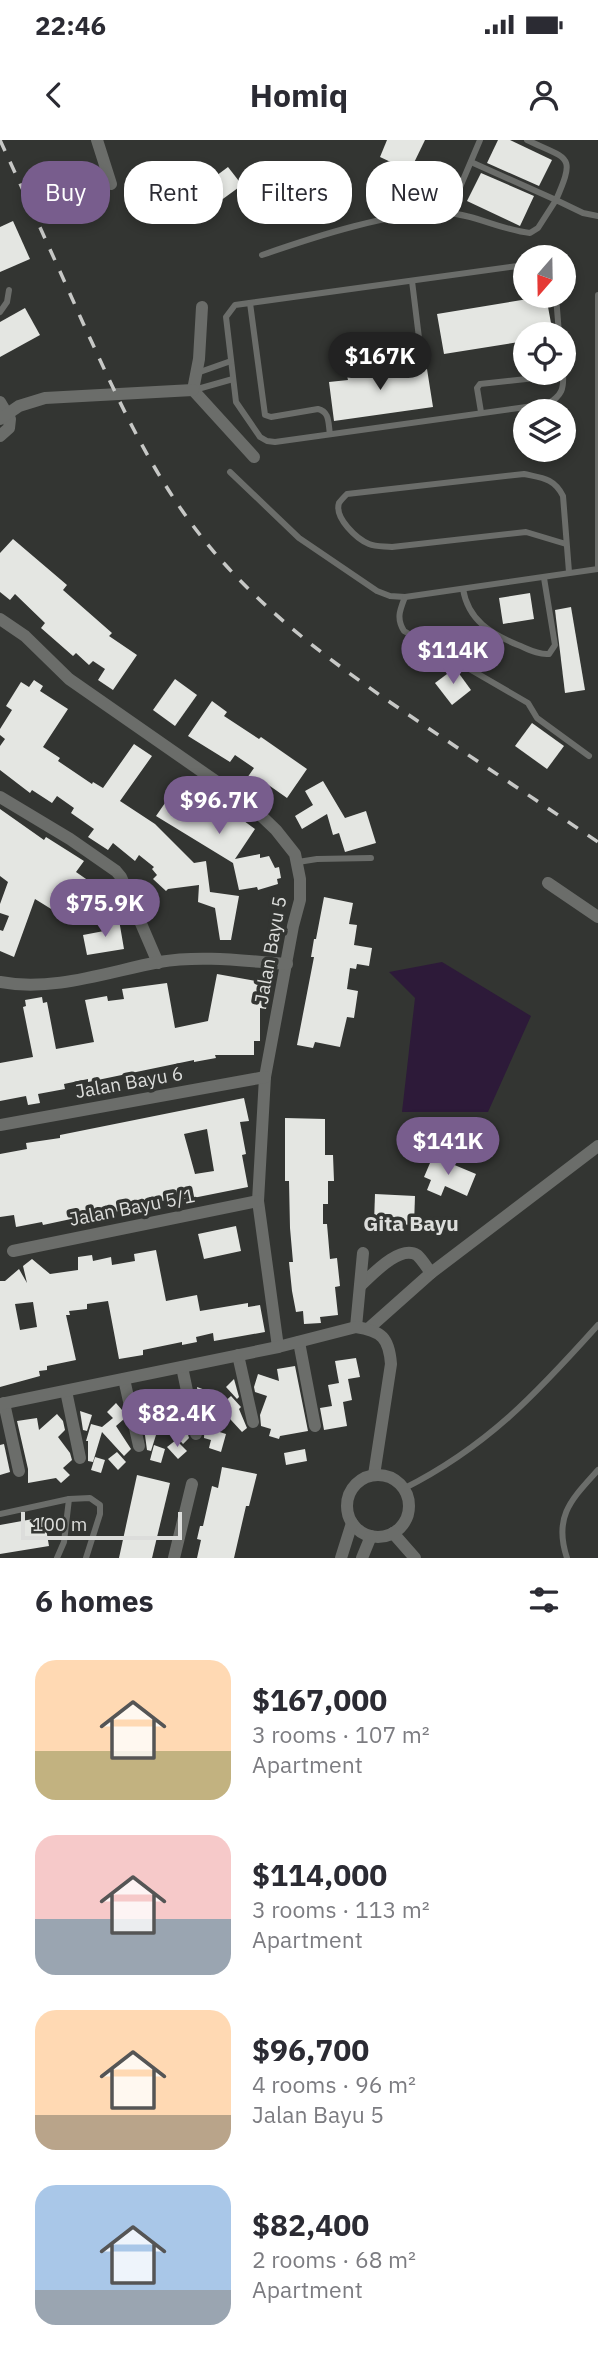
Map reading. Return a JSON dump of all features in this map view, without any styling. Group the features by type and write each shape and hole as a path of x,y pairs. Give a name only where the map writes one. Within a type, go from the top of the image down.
{"street":[{"path":"97,140 111,184"},
{"path":"193,390 197,373 202,307"},
{"path":"0,419 19,407 46,398 193,390"},
{"path":"193,390 254,457"},
{"path":"0,402 10,419 9,428 0,436"},
{"path":"0,619 24,636 69,679 250,805 276,830 298,862"},
{"path":"0,797 70,839 116,871 158,963"},
{"name":"Jalan Bayu 5","path":"278,1347 258,1201 265,1077 300,900 298,862"},
{"path":"548,883 598,917"},
{"path":"0,982 32,985 158,963 199,959 288,964"},
{"name":"Jalan Bayu 6","path":"0,1125 265,1077"},
{"path":"19,1471 2,1404 362,1328 598,1146"},
{"name":"Jalan Bayu 5/1","path":"13,1251 258,1201"},
{"path":"362,1328 360,1286 363,1253"},
{"path":"360,1286 396,1256 408,1253 417,1255 431,1273"},
{"path":"362,1328 381,1335 389,1345 391,1364 374,1475"},
{"path":"299,1342 315,1426"},
{"path":"238,1355 253,1422"},
{"path":"182,1367 196,1434"},
{"path":"124,1379 139,1446"},
{"path":"66,1391 80,1458"},
{"path":"374,1475 391,1478 403,1489 409,1507 402,1525 393,1533 383,1536 371,1536 357,1529 346,1506 352,1489 365,1477 374,1475"},
{"path":"174,1558 192,1484"},
{"path":"341,1558 352,1523"},
{"path":"393,1533 415,1558"},
{"path":"362,1558 371,1536"}],"lane":[{"path":"463,181 480,140"},
{"path":"463,216 530,233 538,228 556,200 568,173 568,163 562,156 527,140"},
{"path":"471,162 583,213 598,216"},
{"path":"262,255 368,224"},
{"path":"513,267 235,305 226,317 236,402 261,437 275,442 548,404 558,398 564,385"},
{"path":"412,281 420,346"},
{"path":"0,312 7,302 9,290"},
{"path":"230,472 299,538 377,591 390,596 405,597 463,590 598,569 598,295"},
{"path":"250,303 265,415 271,417 324,410 330,434"},
{"path":"197,373 231,361"},
{"path":"193,390 233,379"},
{"path":"481,412 477,388 480,384 513,380"},
{"path":"566,544 526,532 392,547 378,546 368,544 354,534 339,514 339,503 347,494 524,474 544,479 558,485 564,496 569,572"},
{"path":"463,590 469,609 489,631 533,652 549,654 555,645 544,578"},
{"path":"405,597 399,611 399,622 404,631 528,703 537,718 589,756"},
{"path":"298,862 371,858"},
{"path":"403,1489 429,1476 480,1443 534,1395 598,1325"},
{"path":"566,1558 561,1541 562,1519 573,1498 598,1469"},
{"path":"0,1514 69,1499 90,1498 100,1505 100,1514 86,1558"},
{"path":"57,1558 64,1542 69,1499"}],"shaded area":[{"path":"442,962 531,1016 488,1112 402,1112 415,998 389,972"}],"building":[{"path":"387,140 425,140 415,161 389,161 380,157"},
{"path":"498,140 510,140 552,160 539,186 487,163"},
{"path":"228,167 237,179 237,189 223,199 223,171"},
{"path":"481,173 534,196 520,226 467,201"},
{"path":"13,221 30,259 0,272 0,227"},
{"path":"513,301 513,308 548,308 551,322 513,322 513,343 444,354 437,314"},
{"path":"25,308 40,335 0,357 0,322"},
{"path":"411,363 412,371 427,369 433,407 334,421 329,382 348,380 346,372"},
{"path":"13,539 67,585 63,590 112,633 109,636 137,655 113,690 98,680 105,669 93,661 89,665 76,653 73,656 41,628 45,623 15,594 10,600 0,592 0,553"},
{"path":"530,593 534,619 503,624 499,598"},
{"path":"571,607 585,690 565,693 555,610"},
{"path":"455,668 471,690 452,705 435,683"},
{"path":"175,679 197,695 175,726 153,710"},
{"path":"34,680 43,686 40,691 68,709 43,747 60,758 58,761 92,784 93,782 103,788 134,744 152,756 120,801 155,824 194,863 206,861 210,892 239,896 231,940 220,940 215,908 198,902 199,885 166,891 153,879 157,875 152,869 154,867 139,855 135,861 113,843 108,850 88,837 94,829 71,813 74,808 57,796 52,803 32,790 30,793 0,770 0,746 5,739 0,735 0,729 12,710 6,706 21,682 29,687"},
{"path":"212,701 227,712 224,716 259,739 261,737 307,769 287,798 260,779 255,784 247,778 254,768 235,755 230,762 188,736"},
{"path":"532,723 564,746 547,769 515,746"},
{"path":"181,780 194,789 192,793 200,799 195,806 210,815 218,802 255,829 235,859 260,854 260,858 269,856 275,868 279,867 281,878 277,879 278,884 258,890 257,887 239,890 233,863 156,816"},
{"path":"323,781 345,818 366,811 376,843 345,852 339,833 333,835 327,814 302,829 295,816 313,805 305,791"},
{"path":"0,809 44,840 46,837 84,861 76,872 112,897 105,907 98,903 92,911 88,908 77,925 35,899 14,957 0,951 0,930 3,931 9,916 0,913 0,904 8,882 0,876"},
{"path":"324,897 353,903 349,924 357,925 354,945 372,948 369,966 357,964 356,969 350,968 347,989 358,991 354,1018 347,1017 340,1047 315,1042 313,1048 297,1045 314,957 311,957 314,939"},
{"path":"119,920 124,949 87,955 83,935 104,931 102,923"},
{"path":"217,974 262,982 260,991 269,992 266,1009 260,1008 260,1041 254,1041 254,1055 215,1055 216,1058 64,1084 65,1089 38,1094 40,1103 28,1105 26,1096 0,1101 0,1063 33,1057 23,1007 26,1006 25,1000 42,997 43,1003 47,1002 56,1049 94,1042 85,1000 107,996 108,1001 124,999 122,989 167,983 175,1028 208,1021"},
{"path":"244,1098 249,1121 240,1122 248,1187 168,1203 167,1200 134,1207 134,1202 117,1206 119,1211 106,1214 105,1209 43,1225 42,1222 16,1227 14,1215 0,1217 0,1154 27,1149 26,1143 60,1138 60,1135","holes":["207,1129 214,1171 195,1174 184,1134"]},
{"path":"285,1118 325,1119 325,1155 333,1155 334,1181 328,1181 328,1204 323,1204 323,1224 327,1224 330,1259 337,1258 340,1286 335,1287 338,1315 320,1317 321,1323 304,1324 303,1311 296,1312 292,1291 289,1262 293,1262 289,1181 285,1181"},
{"path":"433,1156 476,1174 467,1196 445,1186 441,1196 427,1190 431,1180 424,1177"},
{"path":"375,1194 415,1196 414,1225 374,1223"},
{"path":"236,1226 241,1251 204,1259 198,1234"},
{"path":"156,1250 166,1301 197,1295 200,1311 248,1303 248,1307 260,1305 265,1332 214,1341 213,1333 196,1337 197,1342 182,1345 182,1342 143,1350 143,1355 119,1359 108,1301 87,1304 87,1309 69,1311 70,1315 66,1315 76,1360 47,1366 47,1370 39,1371 40,1376 0,1387 0,1281 5,1281 19,1269 27,1283 23,1266 32,1259 50,1274 78,1270 78,1257 92,1255 93,1261 111,1257 112,1265 135,1261 134,1254","holes":["33,1302 37,1327 20,1330 15,1304"]},
{"path":"356,1358 360,1377 348,1379 352,1400 343,1402 347,1426 324,1430 320,1408 332,1406 328,1385 339,1383 335,1361"},
{"path":"295,1366 308,1431 280,1436 279,1439 269,1436 271,1429 261,1426 260,1415 267,1396 255,1392 254,1387 258,1374 279,1381 277,1369"},
{"path":"234,1379 239,1397 237,1399 226,1387"},
{"path":"197,1387 208,1391 203,1408 199,1406"},
{"path":"175,1391 179,1395 181,1407 177,1411 166,1399"},
{"path":"231,1396 241,1407 239,1409 247,1428 242,1432 220,1408 213,1430 226,1434 221,1452 209,1448 211,1440 204,1438 203,1416 207,1400 221,1405"},
{"path":"139,1401 150,1405 146,1419 142,1418"},
{"path":"116,1403 122,1410 124,1419 116,1426 131,1449 124,1456 102,1432 93,1462 88,1461 86,1441 91,1424 102,1427 113,1418 107,1412"},
{"path":"170,1407 186,1428 189,1438 183,1444 161,1419 151,1451 147,1450 144,1428 149,1412 161,1416"},
{"path":"80,1411 92,1415 87,1431 83,1430"},
{"path":"57,1414 63,1421 65,1430 58,1437 72,1460 63,1468 70,1475 61,1483 56,1478 28,1483 28,1469 17,1421 37,1418 39,1430"},
{"path":"176,1440 187,1451 178,1459 167,1447"},
{"path":"4,1444 10,1472 0,1475 0,1445"},
{"path":"154,1445 165,1449 161,1463 150,1460"},
{"path":"305,1449 307,1461 286,1465 284,1453"},
{"path":"117,1452 126,1462 118,1470 108,1459"},
{"path":"95,1457 105,1460 101,1473 91,1470"},
{"path":"222,1467 257,1474 249,1506 246,1506 234,1558 197,1558 201,1540 197,1539 200,1526 203,1526 212,1486 218,1488"},
{"path":"137,1475 170,1483 152,1558 119,1558"},
{"path":"44,1517 49,1546 0,1554 0,1525"}],"railway":[{"path":"0,140 127,417 165,484 205,541 265,605 332,661 598,842"}],"district":[{"name":"Gita Bayu","path":"411,1223"}]}
